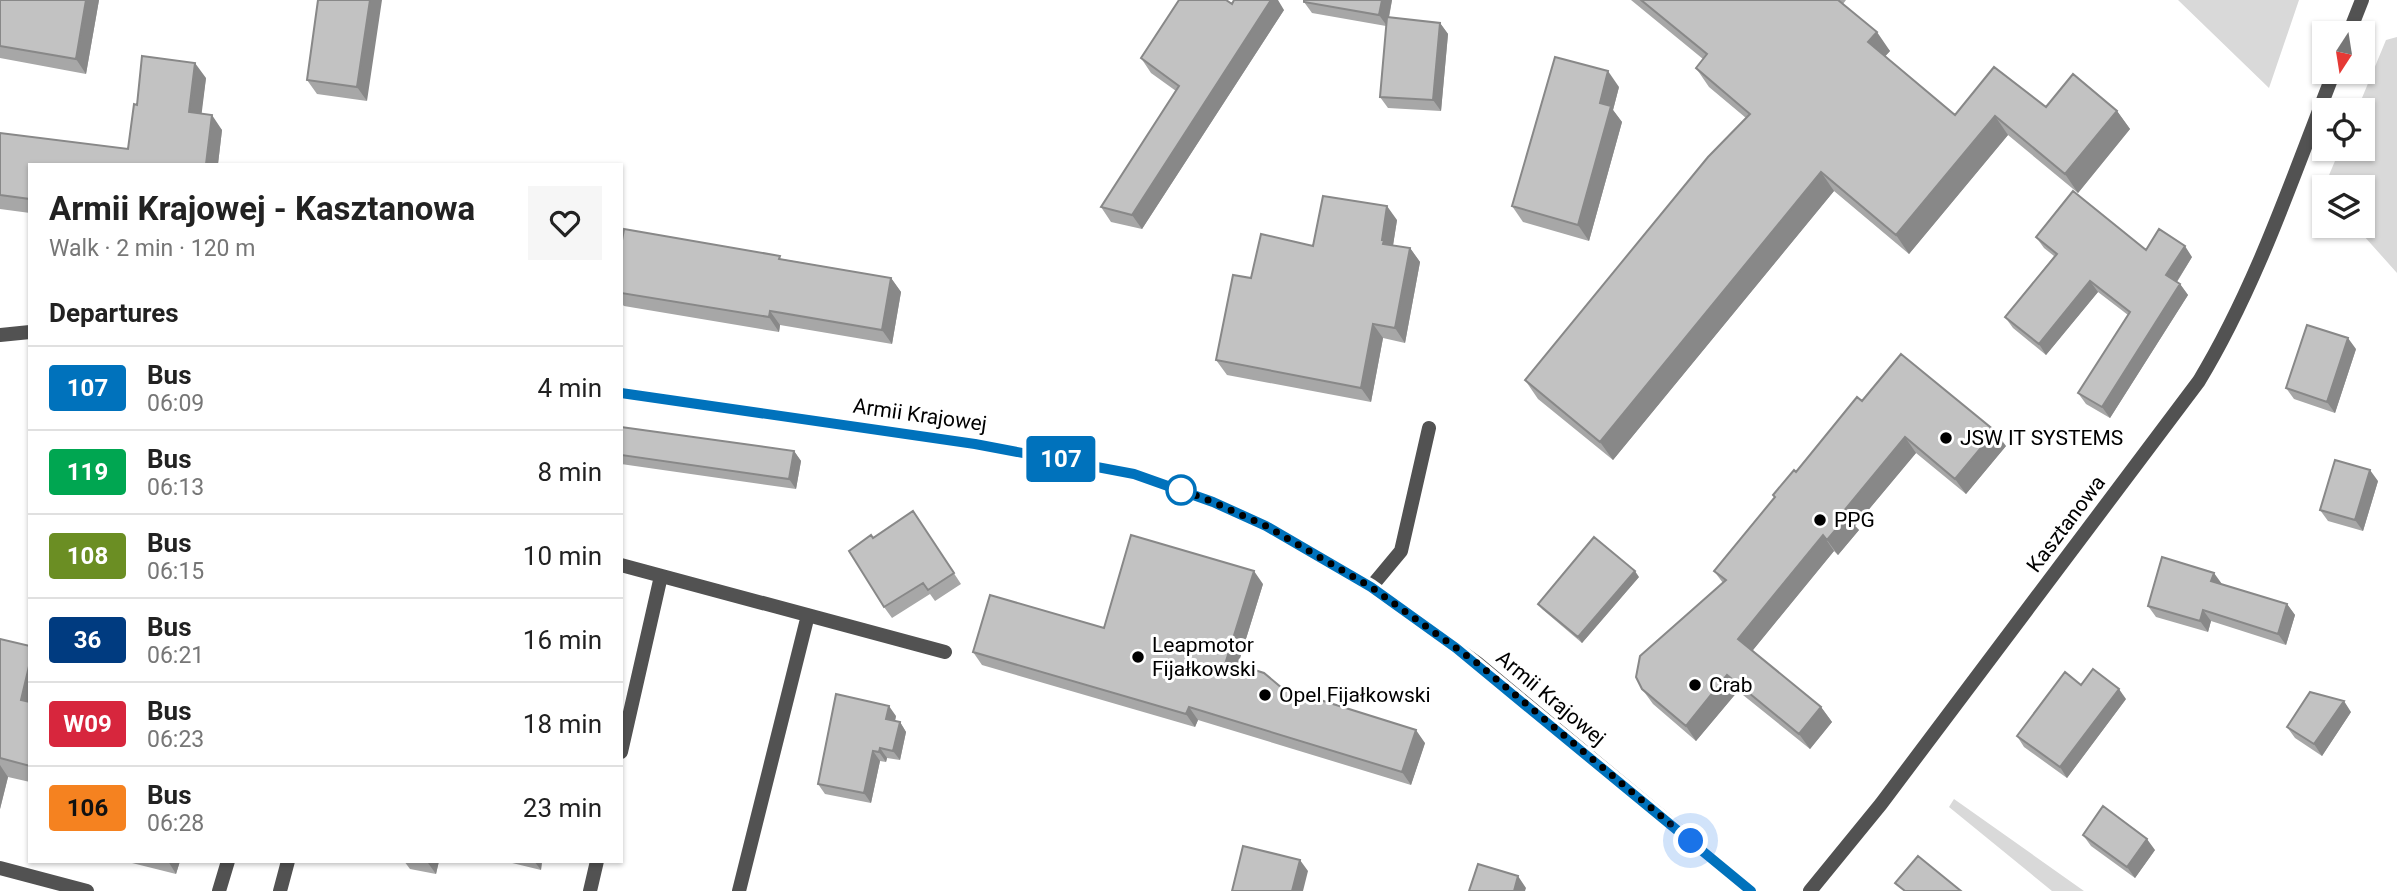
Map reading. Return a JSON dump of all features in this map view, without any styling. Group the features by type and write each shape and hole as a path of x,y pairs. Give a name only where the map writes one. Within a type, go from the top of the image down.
{"street":[{"path":"2354,21 2362,0"},
{"name":"Kasztanowa","path":"1810,891 1881,804 2199,381 2224,340 2247,291 2329,84"},
{"path":"0,336 28,332"},
{"name":"Armii Krajowej","path":"623,393 975,444 1134,474 1213,502 1266,526 1371,587 1477,663 1751,891"},
{"path":"1371,587 1401,551 1429,428"},
{"path":"623,566 946,652"},
{"path":"623,743 661,576"},
{"path":"740,891 808,615"},
{"path":"219,891 227,863"},
{"path":"281,891 288,863"},
{"path":"590,891 597,863"},
{"path":"0,868 87,891"}],"shaded area":[{"path":"2178,0 2299,0 2269,88"},
{"path":"2397,37 2397,273 2366,238 2375,238 2375,175 2329,175 2335,161 2375,161 2375,98 2362,98 2368,84 2375,84 2375,67 2386,40"},
{"path":"1954,799 2084,891 2052,891 1949,807"}],"building":[{"path":"0,0 86,0 76,59 0,46"},
{"path":"318,0 370,0 357,87 307,80"},
{"path":"1179,0 1226,0 1232,4 1234,0 1271,0 1132,215 1101,207 1179,86 1141,58"},
{"path":"1304,0 1382,0 1379,15"},
{"path":"1641,0 1838,0 1877,32 1868,42 1955,115 1994,67 2046,107 2073,74 2117,111 2065,174 1995,116 1896,235 1821,172 1600,442 1525,380 1708,157 1750,114 1696,68 1707,54"},
{"path":"1387,17 1440,23 1433,100 1380,97"},
{"path":"142,56 195,63 189,112 212,115 206,163 28,163 28,199 0,195 0,133 128,149 134,104 137,105"},
{"path":"1555,57 1608,71 1600,103 1611,106 1578,225 1512,206"},
{"path":"2073,191 2146,250 2159,229 2185,246 2166,275 2180,284 2102,407 2078,393 2130,312 2090,281 2039,344 2005,317 2057,254 2036,237"},
{"path":"1323,196 1387,206 1383,244 1410,248 1395,328 1373,324 1361,388 1216,360 1233,275 1251,278 1261,234 1313,246"},
{"path":"624,229 891,278 882,330 770,311 769,317 623,293"},
{"path":"2307,325 2348,338 2327,402 2286,388"},
{"path":"1901,354 1995,431 1955,479 1905,437 1843,512 1848,515 1827,540 1823,535 1738,639 1821,707 1799,734 1727,675 1686,726 1642,689 1636,677 1640,656 1726,580 1714,571 1794,470 1796,472 1857,397 1862,401"},
{"path":"623,427 794,451 789,479 623,455"},
{"path":"2335,460 2370,470 2355,520 2320,510"},
{"path":"913,511 954,573 928,590 923,583 884,607 849,551"},
{"path":"1131,535 1254,571 1226,661 1264,673 1282,688 1416,730 1402,772 1189,707 1186,714 973,652 990,595 1104,628"},
{"path":"1594,537 1635,571 1578,637 1538,604"},
{"path":"2162,557 2214,573 2211,581 2287,604 2278,634 2203,610 2200,621 2148,606"},
{"path":"0,639 28,646 28,670 21,700 28,702 28,765 0,758"},
{"path":"2093,669 2119,689 2060,767 2017,736 2065,672 2081,685"},
{"path":"2310,692 2344,701 2314,744 2287,727"},
{"path":"836,694 889,706 886,719 900,722 893,751 880,748 879,752 873,751 864,793 818,784"},
{"path":"2103,806 2147,839 2127,867 2083,835"},
{"path":"1243,846 1300,860 1292,891 1232,891"},
{"path":"1918,856 1961,891 1905,891 1895,883"},
{"path":"1478,864 1518,876 1514,891 1469,891"}],"bus line":[{"name":"107","path":"623,393 975,444 1134,474 1213,502 1266,526 1371,587 1477,663 1751,891"}],"place":[{"name":"JSW IT SYSTEMS","path":"1946,438"},
{"name":"PPG","path":"1820,520"},
{"name":"Leapmotor Fijałkowski","path":"1138,657"},
{"name":"Crab","path":"1695,685"},
{"name":"Opel Fijałkowski","path":"1265,695"}],"route":[{"path":"1181,490 1171,486 1266,526 1371,587 1477,663 1691,841"}]}
